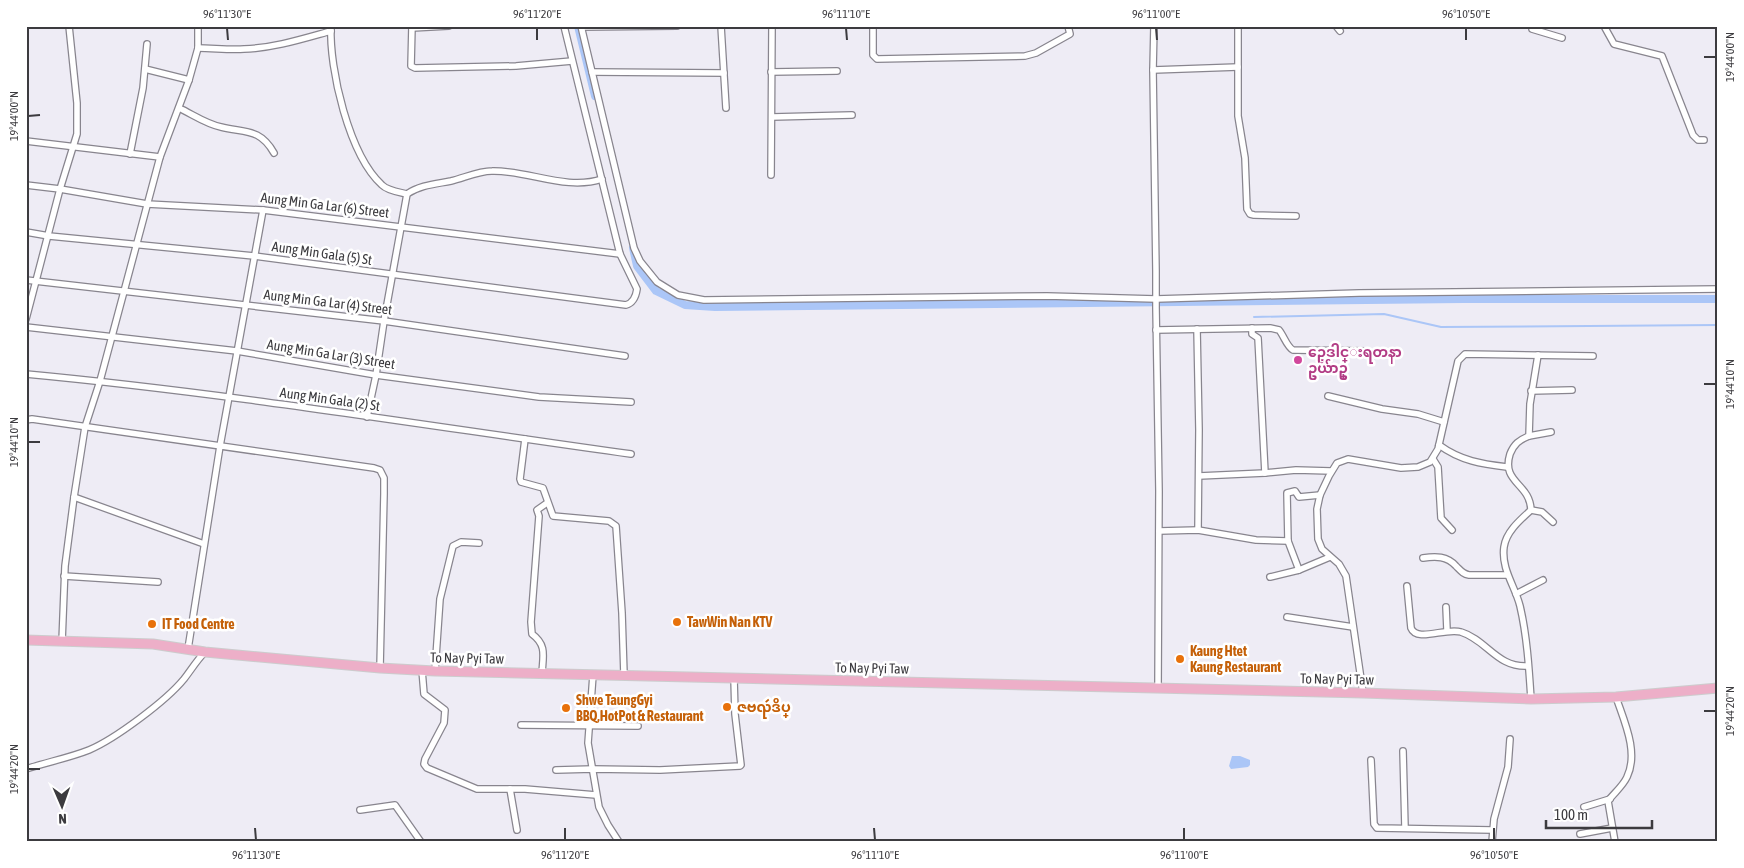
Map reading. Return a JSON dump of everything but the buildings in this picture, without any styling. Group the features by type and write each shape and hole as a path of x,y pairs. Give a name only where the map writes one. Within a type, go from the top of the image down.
{"main road":[{"name":"To Nay Pyi Taw","path":"26,640 153,644 205,652 380,668 435,671 1363,693 1531,699 1616,697 1718,688"}],"street":[{"path":"26,319 60,189 77,134 78,113 69,26"},
{"path":"62,642 64,576 85,427 100,381 160,157 189,80 198,48 198,26"},
{"path":"449,26 412,27 411,66 415,68 516,66 572,61"},
{"path":"564,26 620,254"},
{"path":"677,26 581,27 634,248 640,261 657,282 678,294 704,300 1047,296 1156,299 1359,293 1718,289"},
{"path":"721,26 726,108"},
{"path":"771,175 772,26"},
{"path":"872,26 873,55 878,59 1025,56 1036,53 1070,34 1068,26"},
{"path":"1154,26 1159,531 1158,689"},
{"path":"1238,26 1238,116 1245,158 1247,209 1250,214 1254,215 1296,216"},
{"path":"1604,26 1614,44 1662,56 1694,135 1698,140 1704,140"},
{"path":"1530,27 1562,38"},
{"path":"198,48 243,49 266,47 289,43 331,28 336,76 352,134 362,158 382,185 391,190 407,194 420,187 491,171 568,182 583,183 602,179"},
{"path":"130,154 145,69 147,44"},
{"path":"1153,70 1238,67"},
{"path":"145,69 189,80"},
{"path":"771,72 837,71"},
{"path":"592,72 724,73"},
{"path":"179,108 221,127 255,133 269,144 274,153"},
{"path":"772,116 852,115"},
{"path":"26,141 160,157"},
{"name":"Aung Min Ga Lar (6) Street","path":"26,185 148,204 263,210 620,254"},
{"path":"367,417 407,194"},
{"path":"188,649 220,446 263,210"},
{"name":"Aung Min Gala (5) St","path":"26,232 49,236 254,256 614,304 629,304 638,289 620,254"},
{"name":"Aung Min Ga Lar (4) Street","path":"26,280 384,321 625,356"},
{"name":"Aung Min Ga Lar (3) Street","path":"26,327 238,351 376,375 539,397 631,402"},
{"path":"1156,330 1252,328 1279,330 1286,338 1288,346 1293,350 1366,351"},
{"path":"1252,328 1252,334 1258,338 1265,473"},
{"path":"1197,329 1198,530"},
{"path":"1363,693 1346,576 1339,564 1322,550 1318,539 1317,509 1320,495 1337,463 1348,459 1401,468 1425,465 1433,459 1439,445 1458,361 1463,355 1593,356"},
{"path":"1529,436 1531,391 1538,355"},
{"name":"Aung Min Gala (2) St","path":"26,374 100,381 229,398 630,454"},
{"path":"1531,391 1572,390"},
{"path":"1328,396 1382,409 1418,414 1444,422"},
{"path":"26,420 32,419 380,470 382,474 384,504 380,668"},
{"path":"1530,510 1528,496 1508,472 1507,467 1516,444 1529,436 1551,432"},
{"path":"525,439 521,482 543,488 553,516 609,521 616,526 624,675"},
{"path":"1439,445 1476,463 1507,467"},
{"path":"1433,459 1438,467 1441,518 1452,530"},
{"path":"1199,476 1296,470 1331,472"},
{"path":"1299,570 1288,542 1288,492 1295,491 1299,497 1320,495"},
{"path":"74,498 204,544"},
{"path":"542,673 543,646 532,634 531,622 539,516 537,510 548,503"},
{"path":"1530,510 1542,512 1553,522"},
{"path":"1530,510 1518,521 1504,545 1503,554 1507,575 1516,594 1522,617 1531,699"},
{"path":"1159,531 1198,530 1242,538 1288,542"},
{"path":"435,671 440,600 453,546 461,542 479,542"},
{"path":"1423,558 1437,556 1450,560 1464,574 1507,575"},
{"path":"1270,577 1299,570 1330,557"},
{"path":"64,576 158,582"},
{"path":"1516,594 1543,580"},
{"path":"1408,586 1413,632 1417,635 1429,635 1454,630 1467,634 1510,664 1528,666"},
{"path":"1446,607 1447,630"},
{"path":"1287,618 1353,627"},
{"path":"26,769 81,752 111,738 165,698 184,679 205,652"},
{"path":"422,670 424,694 439,704 444,710 445,716 444,723 425,759 424,764 427,768 477,789 525,789 596,795"},
{"path":"593,675 588,743 596,795 599,807 619,842"},
{"path":"556,770 660,770 740,766 741,757 734,678"},
{"path":"1614,842 1608,805 1627,777 1631,763 1631,749 1616,697"},
{"path":"521,725 638,726"},
{"path":"1492,842 1496,810 1508,767 1510,739"},
{"path":"1403,751 1405,828"},
{"path":"1371,760 1375,826 1377,828 1492,830"},
{"path":"510,790 517,830"},
{"path":"1584,807 1610,800"},
{"path":"360,810 395,805 421,842"},
{"path":"1580,834 1612,828"}],"water":[{"path":"1232,756 1240,756 1250,760 1250,765 1248,767 1231,769 1229,766"}],"waterway":[{"path":"578,26 595,96"},
{"path":"633,248 637,266 656,291 685,305 715,307 1463,299 1718,299"},
{"path":"1254,317 1384,314 1441,327 1718,325"}],"place":[{"name":"ဥေဒါင္းရတနာ ဥယ်ာဥ္","path":"1298,360"},
{"name":"TawWin Nan KTV","path":"677,622"},
{"name":"IT Food Centre","path":"152,624"},
{"name":"Kaung Htet Kaung Restaurant","path":"1180,659"},
{"name":"ဇဗၺဴဒိပ္","path":"727,707"},
{"name":"Shwe TaungGyi BBQ,HotPot & Restaurant","path":"566,708"}]}
